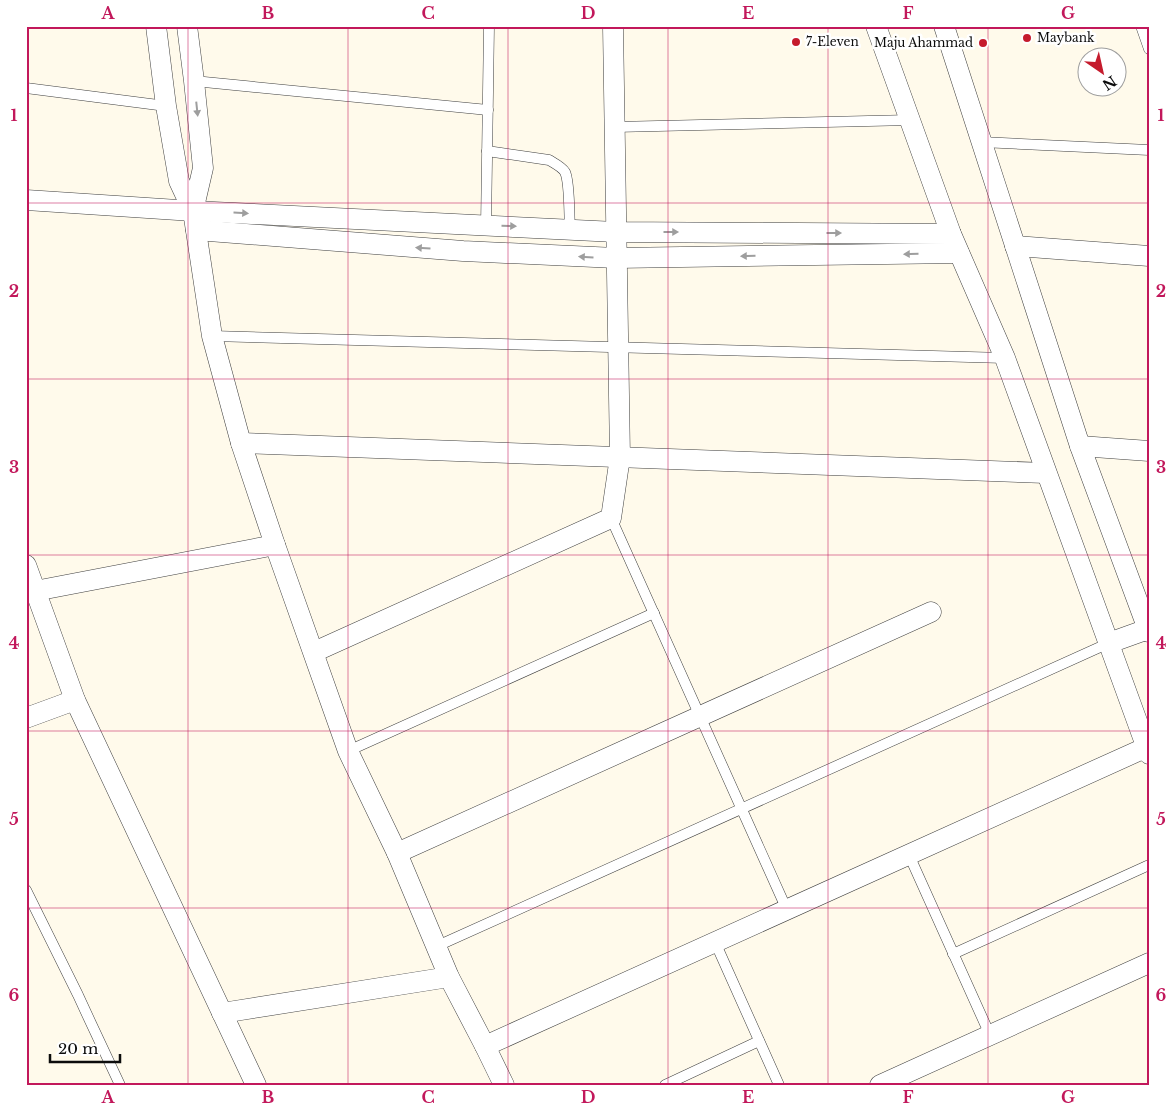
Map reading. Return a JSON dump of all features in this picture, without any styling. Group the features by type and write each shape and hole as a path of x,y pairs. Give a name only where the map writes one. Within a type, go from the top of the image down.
{"street":[{"path":"156,26 166,106 179,181 194,221 212,336 241,443 274,544 348,751 396,853 448,977 504,1085"},
{"path":"187,26 203,168 194,221"},
{"path":"314,652 612,518 620,457 613,26"},
{"path":"485,1046 909,855 1148,751 1005,358 959,253 876,26"},
{"path":"944,26 1080,446 1148,631 1109,643"},
{"path":"26,200 462,251 616,258 959,253"},
{"path":"194,221 486,226 616,232 952,234"},
{"path":"1015,246 1149,256"},
{"path":"241,443 1046,472"},
{"path":"1080,446 1149,451"},
{"path":"36,591 274,544"},
{"path":"26,565 75,700 256,1085"},
{"path":"396,853 931,612"},
{"path":"26,718 75,700"},
{"path":"880,1085 916,1078 990,1035 1149,963"},
{"path":"222,1013 448,977"}],"lane":[{"path":"486,226 489,26"},
{"path":"1141,26 1149,49"},
{"path":"194,82 488,110"},
{"path":"26,88 166,106"},
{"path":"614,127 911,120"},
{"path":"981,142 1149,150"},
{"path":"487,151 549,160 564,171 567,181 570,229"},
{"path":"212,336 1005,358"},
{"path":"612,518 787,910"},
{"path":"348,751 654,613"},
{"path":"435,947 1109,643"},
{"path":"909,855 990,1035"},
{"path":"953,954 1149,865"},
{"path":"26,890 120,1085"},
{"path":"715,942 779,1085"},
{"path":"665,1085 759,1041"}],"place":[{"name":"Maybank","path":"1027,38"},
{"name":"7-Eleven","path":"796,42"},
{"name":"Maju Ahammad","path":"983,43"}]}
